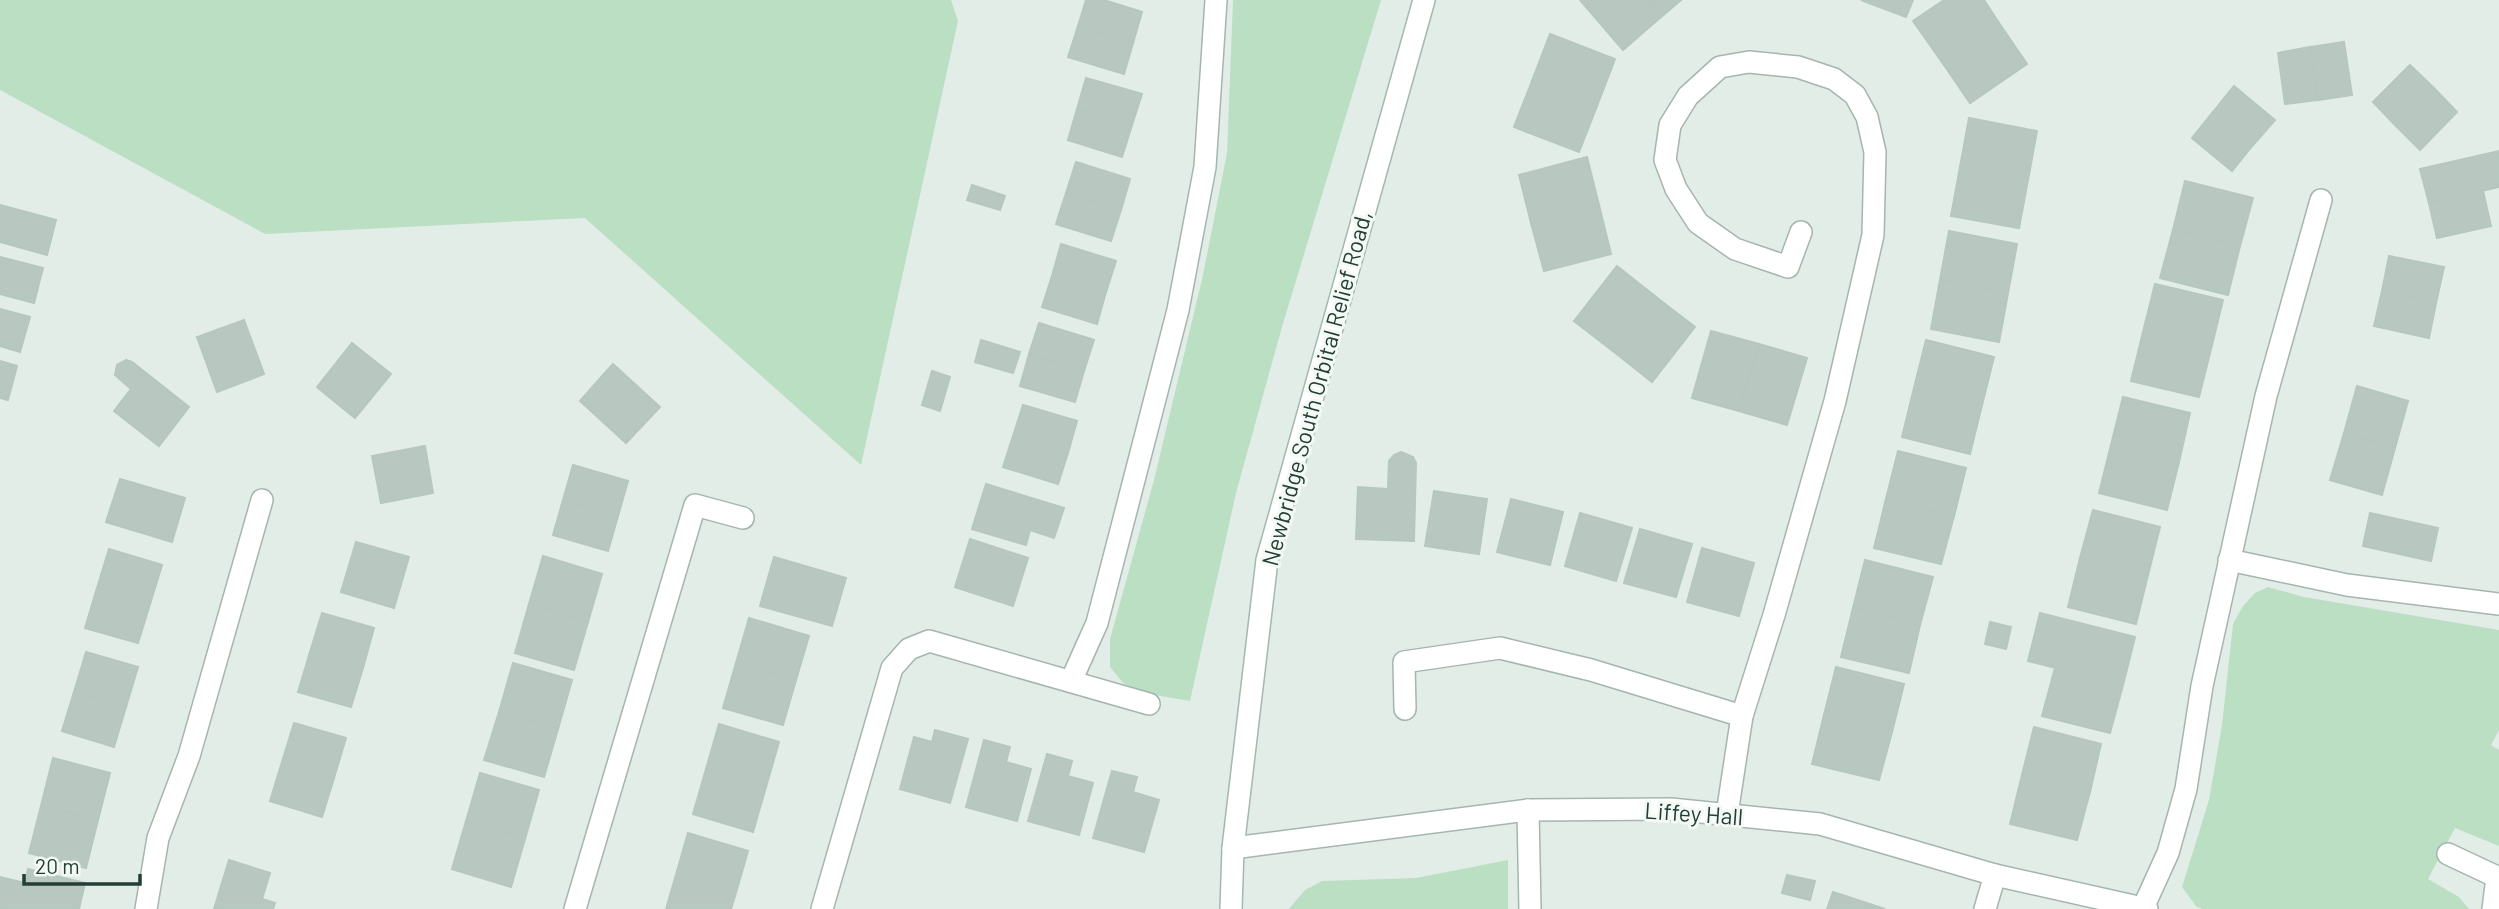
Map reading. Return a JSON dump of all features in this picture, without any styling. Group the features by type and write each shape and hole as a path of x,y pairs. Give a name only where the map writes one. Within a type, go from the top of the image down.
{"street":[{"path":"1071,681 1097,623 1178,310 1205,167 1216,0"},
{"name":"Newbridge South Orbital Relief Road,","path":"1231,909 1233,848 1267,560 1424,0"},
{"path":"1727,814 1742,716 1835,401 1872,235 1875,152 1867,117 1855,95 1834,79 1798,67 1749,62 1720,67 1688,96 1670,125 1665,160 1676,189 1698,223 1735,249 1788,267 1801,232"},
{"path":"2145,908 2168,853 2186,789 2202,686 2266,396 2322,200"},
{"path":"146,909 158,838 189,756 262,500"},
{"path":"575,909 695,505 743,518"},
{"path":"2229,560 2347,585 2499,604"},
{"path":"822,909 892,668 909,649 929,641 1149,704"},
{"path":"1405,709 1404,662 1500,648 1591,670 1742,716"},
{"name":"Liffey Hall","path":"1233,848 1528,810 1671,809 1819,824 1995,875 2145,908"},
{"path":"1528,810 1530,909"},
{"path":"2448,854 2497,877 2493,909"},
{"path":"1986,909 1995,875"}],"green space":[{"path":"0,0 951,0 958,21 861,465 585,218 265,234 0,90"},
{"path":"1233,0 1381,0 1282,327 1236,493 1190,701 1143,693 1124,684 1110,667 1110,639 1154,480 1203,275 1227,153"},
{"path":"2268,587 2304,597 2499,630 2499,730 2491,745 2499,750 2499,846 2455,828 2428,879 2459,897 2469,909 2202,909 2196,906 2182,887 2209,800 2222,725 2233,624 2243,606 2255,593"},
{"path":"1508,860 1508,909 1289,909 1305,890 1322,881 1416,878"}],"building":[{"path":"1086,0 1104,0 1142,12 1133,43 1078,26"},
{"path":"1580,0 1646,0 1661,17 1623,50"},
{"path":"1646,0 1681,0 1661,17"},
{"path":"1861,0 1913,0 1906,17"},
{"path":"1944,0 1984,0 1999,23 1942,62 1913,21"},
{"path":"1999,23 2027,64 1970,103 1942,62"},
{"path":"1078,26 1133,43 1124,74 1068,57"},
{"path":"1550,34 1615,59 1597,106 1532,81"},
{"path":"2344,42 2352,95 2318,100 2310,47"},
{"path":"2310,47 2318,100 2285,104 2278,53"},
{"path":"2410,65 2434,88 2396,126 2373,102"},
{"path":"1086,78 1142,94 1132,125 1077,109"},
{"path":"1532,81 1597,106 1579,152 1514,127"},
{"path":"2234,86 2275,120 2253,145 2213,112"},
{"path":"2434,88 2457,112 2420,150 2396,126"},
{"path":"1077,109 1132,125 1122,157 1068,140"},
{"path":"2213,112 2253,145 2232,171 2192,138"},
{"path":"1969,118 2037,131 2028,180 1960,167"},
{"path":"2499,151 2499,187 2429,203 2420,169"},
{"path":"1587,157 1599,205 1531,223 1519,175"},
{"path":"1076,162 1130,179 1121,210 1066,193"},
{"path":"1960,167 2028,180 2019,228 1951,216"},
{"path":"2185,181 2253,198 2240,246 2173,230"},
{"path":"972,185 1005,196 1000,210 967,200"},
{"path":"2483,191 2491,226 2437,238 2429,203"},
{"path":"1066,193 1121,210 1111,241 1056,224"},
{"path":"0,205 56,220 47,255 0,242"},
{"path":"1599,205 1611,254 1544,271 1531,223"},
{"path":"2173,230 2240,246 2228,295 2160,278"},
{"path":"1949,231 2017,244 2008,293 1940,280"},
{"path":"1061,244 1116,261 1106,292 1052,276"},
{"path":"2389,256 2444,267 2436,303 2382,291"},
{"path":"0,257 43,268 34,303 0,294"},
{"path":"1617,266 1656,297 1613,351 1574,321"},
{"path":"1052,276 1106,292 1097,324 1042,307"},
{"path":"1940,280 2008,293 1999,342 1931,329"},
{"path":"2155,284 2223,300 2211,349 2143,332"},
{"path":"2382,291 2436,303 2429,338 2374,326"},
{"path":"1656,297 1695,327 1652,382 1613,351"},
{"path":"0,309 30,317 20,352 0,346"},
{"path":"244,320 264,374 217,392 197,337"},
{"path":"1039,323 1094,340 1084,371 1029,354"},
{"path":"1711,331 1759,344 1739,411 1692,398"},
{"path":"2143,332 2211,349 2199,397 2131,381"},
{"path":"981,340 1020,352 1013,373 975,362"},
{"path":"1926,340 1994,357 1982,405 1914,388"},
{"path":"352,343 391,374 355,418 317,387"},
{"path":"1759,344 1807,358 1787,425 1739,411"},
{"path":"1029,354 1084,371 1075,402 1020,386"},
{"path":"126,360 189,407 159,446 114,411 131,389 115,375 117,365"},
{"path":"0,361 17,366 8,400 0,398"},
{"path":"613,364 660,407 626,443 580,401"},
{"path":"932,371 950,377 940,411 922,405"},
{"path":"2357,386 2408,401 2395,448 2344,433"},
{"path":"1914,388 1982,405 1970,454 1902,437"},
{"path":"2123,397 2190,413 2179,462 2111,445"},
{"path":"1023,405 1077,421 1068,453 1013,436"},
{"path":"2344,433 2395,448 2382,495 2330,480"},
{"path":"1013,436 1068,453 1058,484 1003,467"},
{"path":"2111,445 2179,462 2167,510 2099,493"},
{"path":"425,446 433,493 381,503 372,456"},
{"path":"1898,451 1966,468 1954,516 1886,499"},
{"path":"1401,452 1413,457 1416,463 1414,541 1356,539 1358,487 1388,489 1389,461"},
{"path":"573,465 628,481 618,516 563,500"},
{"path":"120,479 185,498 172,542 106,522"},
{"path":"986,484 1064,508 1054,538 1030,530 1026,545 972,529"},
{"path":"1434,491 1487,499 1479,554 1425,546"},
{"path":"1511,499 1563,512 1550,565 1497,552"},
{"path":"1886,499 1954,516 1941,564 1874,548"},
{"path":"563,500 618,516 608,551 553,535"},
{"path":"2093,510 2160,527 2148,575 2080,558"},
{"path":"1580,513 1632,528 1616,581 1565,566"},
{"path":"2370,513 2438,528 2431,561 2363,546"},
{"path":"1640,529 1692,544 1676,597 1624,583"},
{"path":"970,539 1028,558 1013,606 955,587"},
{"path":"356,542 409,557 394,608 341,592"},
{"path":"1702,548 1754,563 1739,616 1687,602"},
{"path":"109,549 162,565 150,604 97,588"},
{"path":"543,556 602,574 588,622 529,604"},
{"path":"774,557 846,578 832,626 760,606"},
{"path":"2080,558 2148,575 2136,624 2068,607"},
{"path":"1865,560 1933,577 1920,625 1853,608"},
{"path":"97,588 150,604 138,643 85,628"},
{"path":"529,604 588,622 574,670 515,653"},
{"path":"1853,608 1920,625 1909,673 1841,657"},
{"path":"322,613 374,628 363,668 310,652"},
{"path":"2040,613 2135,637 2123,685 2028,661"},
{"path":"749,618 809,636 796,680 736,663"},
{"path":"1990,622 2011,627 2006,649 1985,644"},
{"path":"86,652 138,667 126,707 74,692"},
{"path":"310,652 363,668 351,707 298,692"},
{"path":"513,663 572,680 558,729 499,712"},
{"path":"736,663 796,680 783,725 723,708"},
{"path":"1836,667 1904,684 1892,732 1824,715"},
{"path":"2055,668 2123,685 2110,733 2042,716"},
{"path":"74,692 126,707 114,747 62,731"},
{"path":"499,712 558,729 544,777 484,760"},
{"path":"1824,715 1892,732 1879,780 1812,764"},
{"path":"294,723 346,738 334,778 282,762"},
{"path":"719,724 779,742 766,787 706,769"},
{"path":"2034,727 2101,744 2090,792 2022,775"},
{"path":"935,730 968,739 950,803 900,789 914,737 932,742"},
{"path":"984,740 1010,747 1006,762 1031,769 1017,821 966,807"},
{"path":"1047,754 1072,761 1068,776 1093,783 1079,835 1028,821"},
{"path":"53,758 110,773 98,820 41,806"},
{"path":"282,762 334,778 322,817 270,801"},
{"path":"706,769 766,787 753,832 693,814"},
{"path":"1112,771 1137,777 1133,792 1159,800 1144,852 1093,838"},
{"path":"480,773 539,790 525,839 466,821"},
{"path":"2022,775 2090,792 2077,840 2010,824"},
{"path":"41,806 98,820 86,868 29,853"},
{"path":"466,821 525,839 511,887 452,869"},
{"path":"688,833 748,851 735,896 675,878"},
{"path":"229,860 270,873 262,899 275,903 273,909 214,909"},
{"path":"28,869 85,883 79,909 0,909 0,877 25,883"},
{"path":"1787,875 1815,881 1810,900 1782,893"},
{"path":"675,878 735,896 731,909 666,909"},
{"path":"1833,892 1885,909 1827,909"}]}
